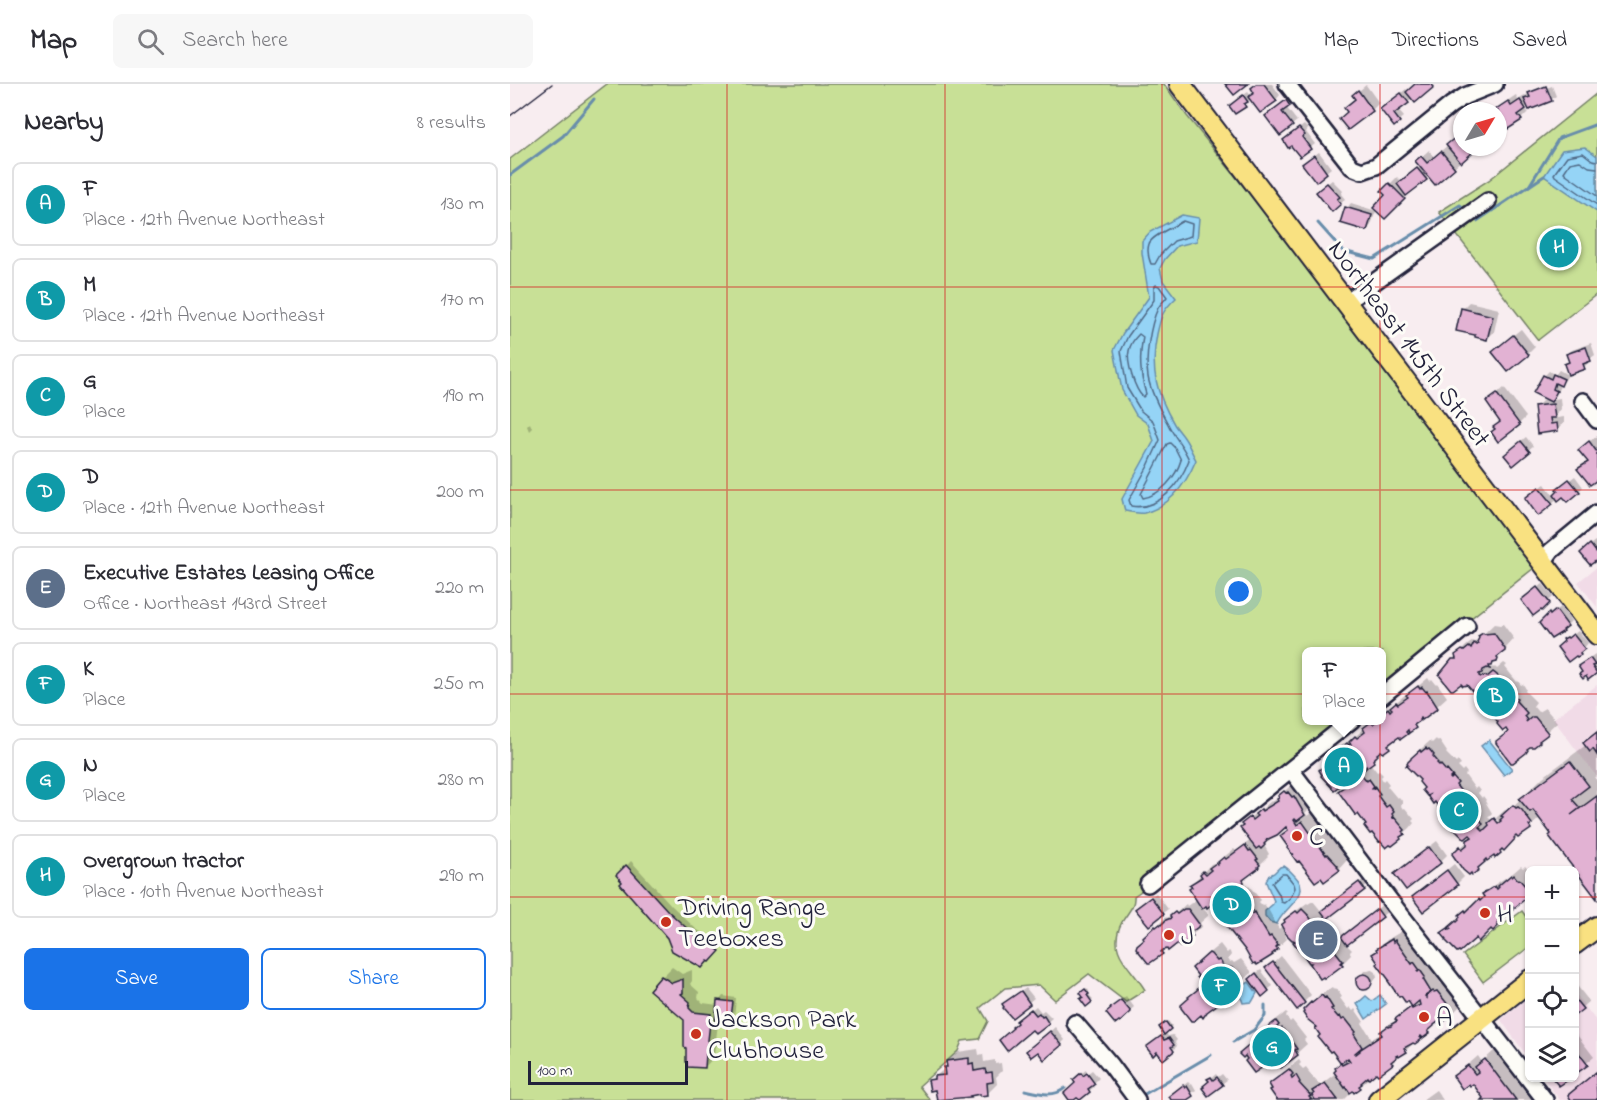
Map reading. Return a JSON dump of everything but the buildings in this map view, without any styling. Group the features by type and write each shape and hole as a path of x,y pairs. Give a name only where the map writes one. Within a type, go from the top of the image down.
{"main road":[{"name":"Northeast 145th Street","path":"1180,84 1597,634"},
{"path":"1579,942 1597,927"},
{"path":"1379,1100 1525,984"}],"street":[{"path":"1287,84 1352,167 1362,171 1376,166 1451,105 1495,84"},
{"path":"1346,302 1488,201"},
{"path":"1583,401 1597,420"},
{"path":"1543,562 1551,551 1597,513"},
{"path":"1386,693 1467,626"},
{"path":"1148,884 1346,725"},
{"path":"1292,770 1545,1100"},
{"path":"1075,1023 1112,1065 1137,1100"}],"shaded area":[{"path":"1597,567 1597,607 1578,582"},
{"path":"1597,685 1597,777 1553,719"},
{"path":"1579,998 1597,1022 1597,1100 1560,1100 1546,1082 1579,1082"},
{"path":"1525,999 1525,1053 1501,1020"}],"green space":[{"path":"607,84 1164,84 1539,564 1386,686 1386,647 1302,647 1302,725 1337,725 1134,896 1132,907 1122,922 1117,942 1122,959 1145,990 1126,1002 1089,974 1055,1000 1039,985 1005,988 980,1008 988,1021 979,1039 962,1041 958,1051 919,1086 930,1100 510,1100 510,159"},
{"path":"1597,93 1597,294 1538,340 1439,212 1489,180"},
{"path":"1522,911 1525,915 1525,950 1483,982 1463,955"}],"water":[{"path":"1585,147 1597,156 1597,212 1544,176 1562,150"},
{"path":"1182,215 1199,218 1197,241 1177,246 1160,268 1163,281 1176,298 1163,314 1154,358 1156,380 1163,402 1196,460 1182,485 1170,499 1154,510 1134,513 1125,511 1122,499 1154,441 1148,424 1136,415 1122,390 1114,350 1123,333 1149,297 1142,241 1150,232"},
{"path":"1489,740 1512,769 1504,775 1481,746"},
{"path":"1284,866 1295,876 1301,889 1295,901 1277,924 1270,922 1265,916 1265,911 1274,901 1266,882 1268,876"},
{"path":"1249,982 1257,993 1252,1002 1243,1003 1238,989"},
{"path":"1380,995 1386,1004 1366,1019 1357,1004 1366,996 1372,1001"}],"waterway":[{"path":"510,175 563,136 594,99"},
{"path":"1529,186 1559,138 1597,124"},
{"path":"1475,219 1477,221 1544,176"},
{"path":"1318,223 1343,251 1374,259 1460,205 1466,210"},
{"path":"1233,1042 1254,1030 1265,1016 1265,1005"},
{"path":"1143,1095 1211,1055"},
{"path":"1025,1090 1051,1094 1065,1088"}],"tram line":[{"path":"510,116 552,84"}],"place":[{"name":"Overgrown tractor","path":"1559,248"},
{"name":"M","path":"1496,697"},
{"name":"F","path":"1344,767"},
{"name":"G","path":"1459,811"},
{"name":"C","path":"1297,836"},
{"name":"D","path":"1232,905"},
{"name":"H","path":"1485,913"},
{"name":"Driving Range Teeboxes","path":"666,922"},
{"name":"J","path":"1169,935"},
{"name":"Executive Estates Leasing Office","path":"1318,940"},
{"name":"K","path":"1221,986"},
{"name":"A","path":"1424,1017"},
{"name":"Jackson Park Clubhouse","path":"696,1034"},
{"name":"N","path":"1272,1047"}]}
